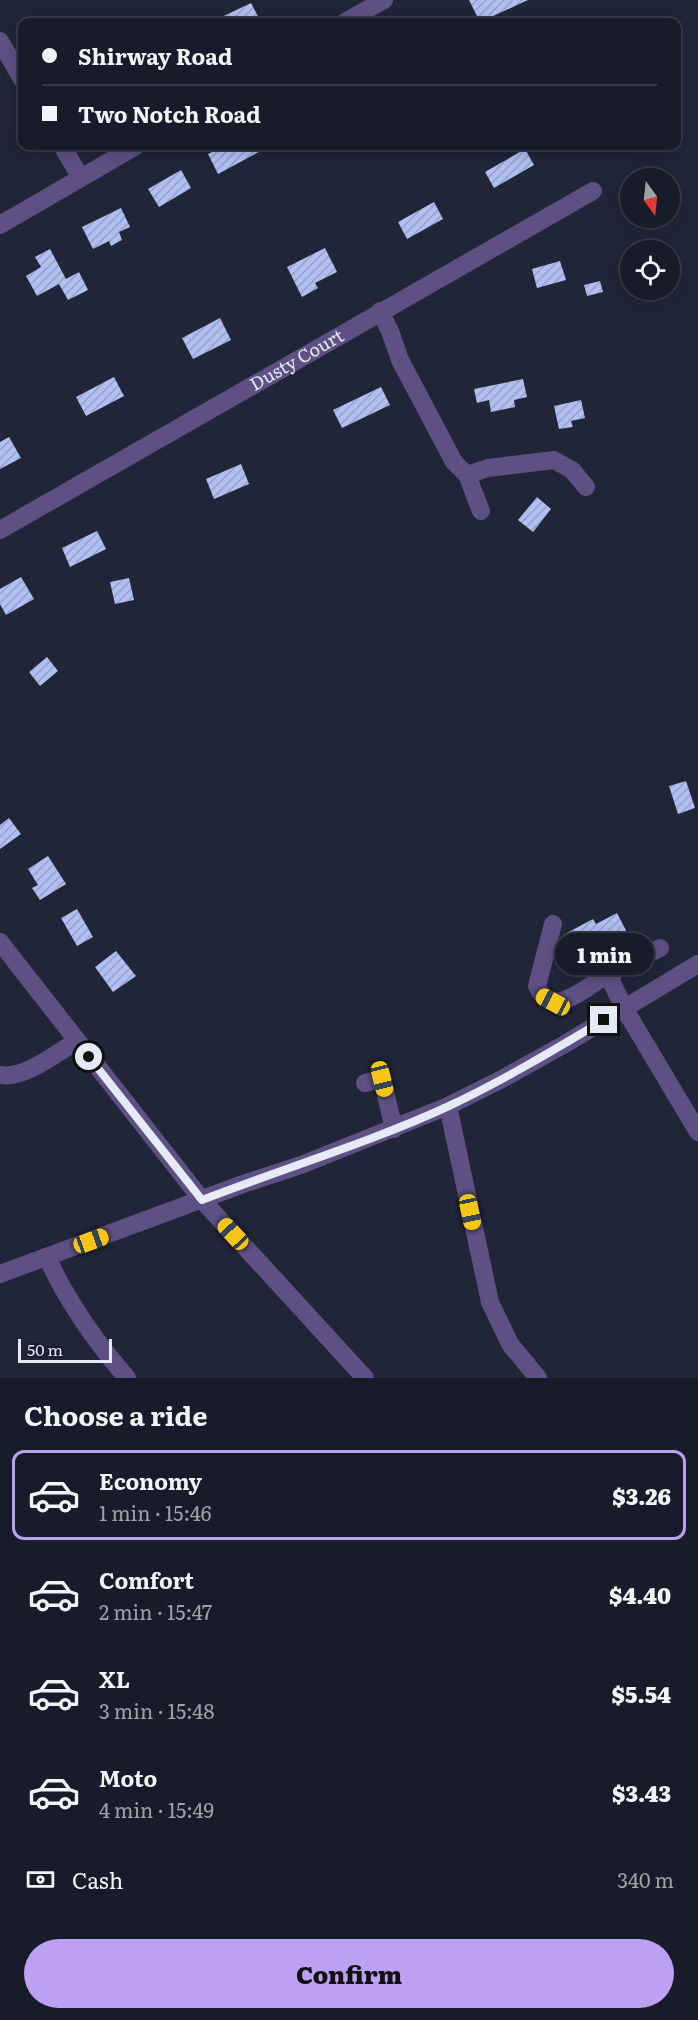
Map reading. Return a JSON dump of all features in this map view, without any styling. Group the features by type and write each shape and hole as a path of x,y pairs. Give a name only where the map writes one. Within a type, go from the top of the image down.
{"street":[{"path":"352,18 384,0"},
{"path":"0,41 18,72"},
{"path":"64,150 81,178"},
{"path":"0,225 129,150"},
{"name":"Dusty Court","path":"0,530 593,191"},
{"path":"380,312 390,331 400,360 454,462 467,476 481,511"},
{"path":"467,476 488,468 554,460 572,470 586,488"},
{"path":"553,924 537,986 542,996 553,1002 564,1001 603,977 611,981 624,1008 698,1132"},
{"path":"0,942 202,1200 365,1378"},
{"path":"611,981 614,971 660,948"},
{"path":"0,1274 394,1129 448,1106 502,1079 698,964"},
{"path":"0,1076 10,1077 23,1073 77,1041"},
{"path":"365,1083 382,1079 394,1129"},
{"path":"448,1106 490,1302 510,1344 538,1378"},
{"path":"46,1257 83,1320 127,1378"}],"building":[{"path":"469,0 528,0 489,18 478,18"},
{"path":"251,3 259,18 219,18"},
{"path":"216,150 263,150 218,174 208,154"},
{"path":"523,150 526,150 534,165 494,188 485,172"},
{"path":"181,170 191,188 159,207 148,189"},
{"path":"434,202 443,219 407,239 398,222"},
{"path":"121,208 130,227 119,232 122,240 111,246 109,241 93,249 82,227"},
{"path":"325,248 337,272 315,283 318,288 302,297 287,267"},
{"path":"50,249 66,279 79,272 88,290 68,300 59,284 37,296 26,276 41,267 35,257"},
{"path":"560,261 566,280 537,288 532,269"},
{"path":"600,281 603,292 587,296 584,285"},
{"path":"220,318 231,340 193,359 182,338"},
{"path":"114,377 124,396 86,416 76,397"},
{"path":"523,379 527,397 514,400 515,407 491,412 489,400 477,403 474,389"},
{"path":"381,387 390,405 342,428 333,410"},
{"path":"581,400 585,418 571,421 573,427 559,429 554,406"},
{"path":"9,437 21,458 0,469 0,442"},
{"path":"241,464 249,484 214,499 206,479"},
{"path":"537,497 551,509 533,532 518,520"},
{"path":"97,531 106,549 70,567 62,548"},
{"path":"21,577 34,599 6,615 0,604 0,589"},
{"path":"129,578 134,600 115,604 110,582"},
{"path":"47,657 58,671 40,686 29,672"},
{"path":"686,781 695,808 678,814 669,786"},
{"path":"9,818 21,834 0,849 0,825"},
{"path":"48,856 66,884 40,900 32,888 38,885 28,869"},
{"path":"77,909 93,937 77,946 61,918"},
{"path":"617,913 631,940 581,967 563,935 593,919 596,924"},
{"path":"116,951 136,976 113,992 95,967"}],"route":[{"path":"89,1057 202,1200 301,1165 448,1106 502,1079 604,1020"}]}
